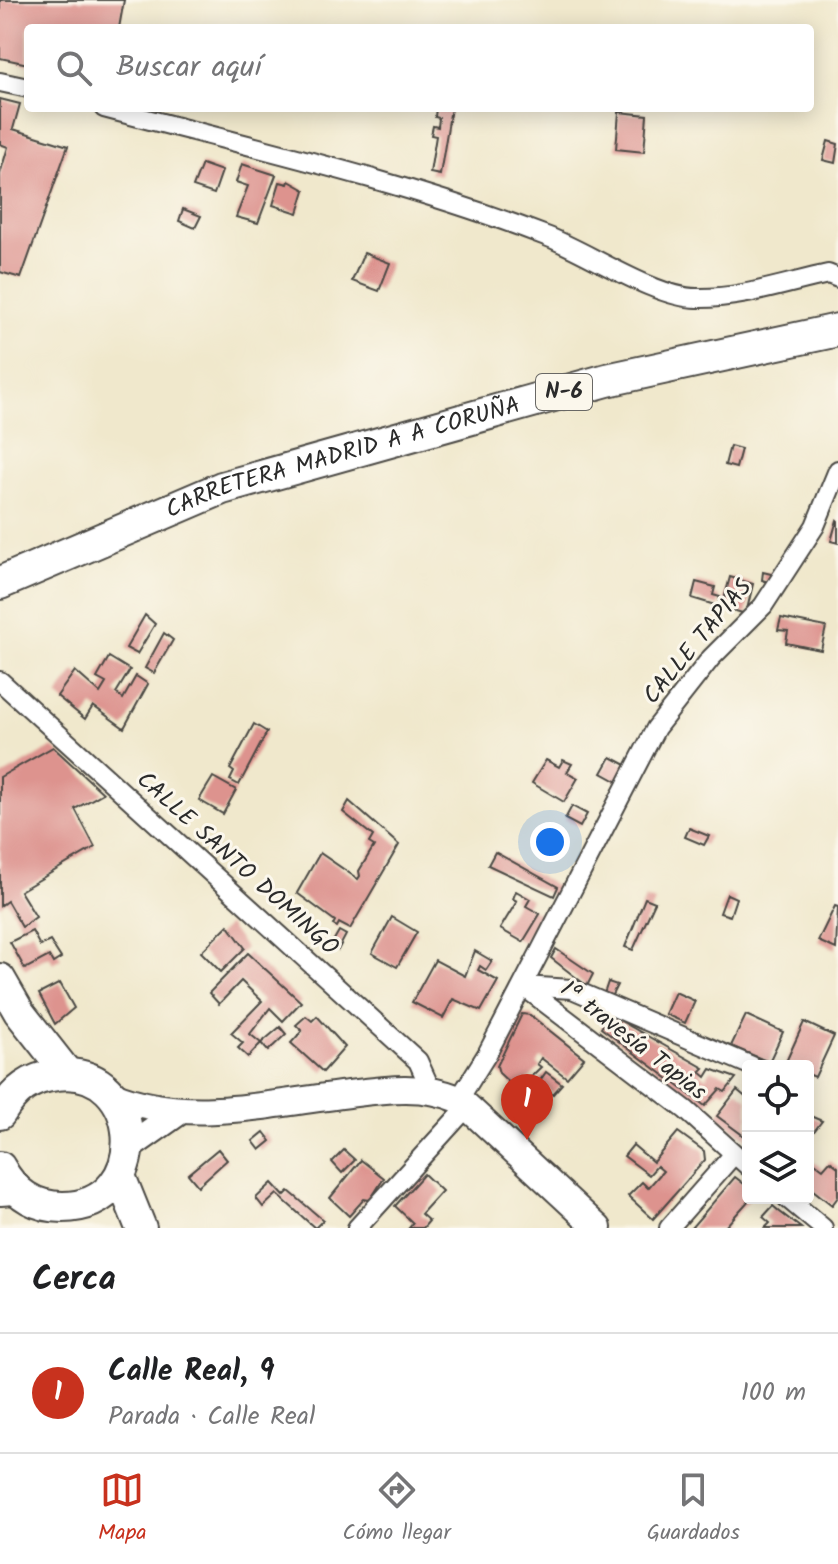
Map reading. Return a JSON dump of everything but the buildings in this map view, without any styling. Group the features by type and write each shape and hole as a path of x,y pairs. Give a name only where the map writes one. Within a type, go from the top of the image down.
{"highway":[{"name":"CARRETERA MADRID A A CORUÑA","path":"0,583 222,488 607,380 838,330"}],"main road":[{"path":"0,979 19,1012 67,1073"},
{"path":"3,1094 39,1077 67,1073 88,1078 111,1094 136,1105 180,1111 395,1088 431,1090 463,1103 598,1228"},
{"path":"48,1207 75,1207 99,1197 120,1176 129,1147 126,1119 111,1094"},
{"path":"129,1147 180,1111"},
{"path":"120,1176 141,1228"},
{"path":"5,1181 48,1207 69,1228"}],"street":[{"path":"0,82 24,87"},
{"path":"119,112 366,177 547,236 657,287 695,298 741,293 828,274 838,278"},
{"name":"CALLE TAPIAS","path":"357,1228 463,1103 544,938 656,728 711,658 763,606 815,526 838,470"},
{"name":"CALLE SANTO DOMINGO","path":"0,681 418,1061 431,1090"},
{"path":"523,986 572,989 742,1062"},
{"name":"1ª travesía Tapias","path":"523,986 686,1110 741,1160"},
{"path":"669,1228 741,1160"},
{"path":"794,1204 823,1228"}],"place":[{"name":"Calle Real, 9","path":"527,1140"}]}
